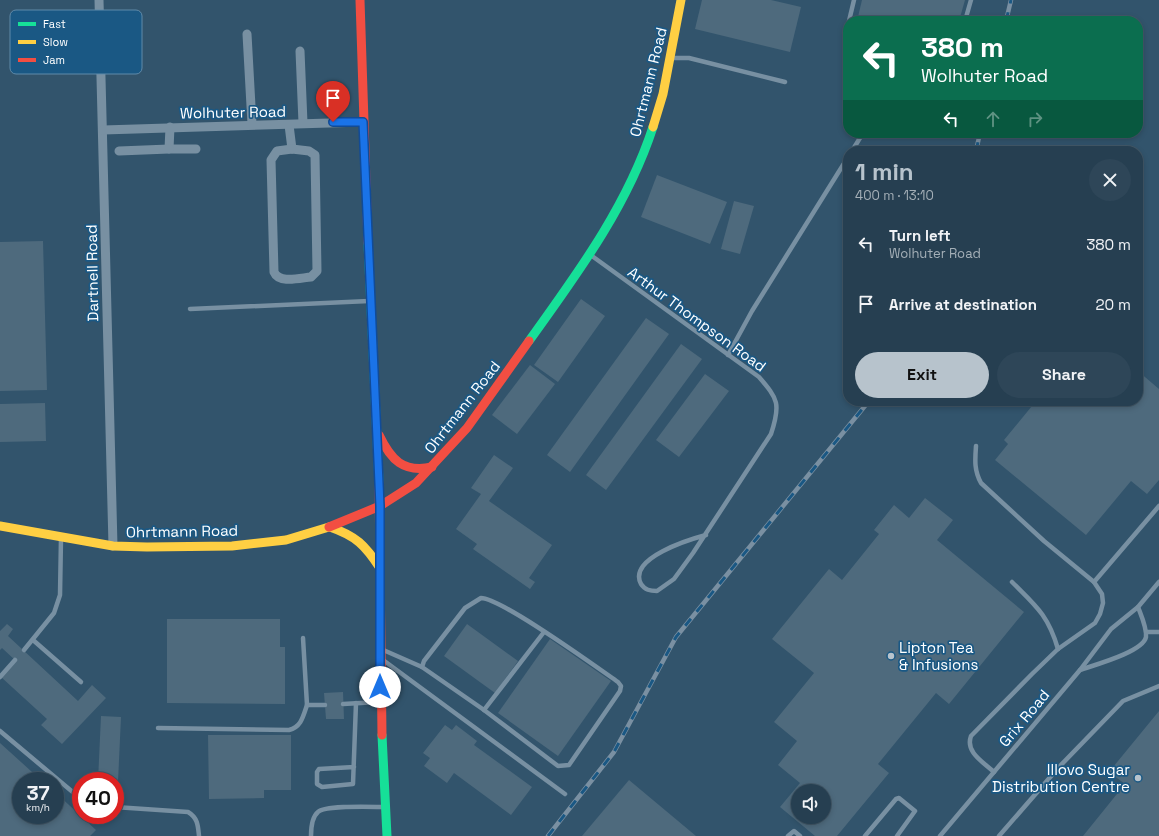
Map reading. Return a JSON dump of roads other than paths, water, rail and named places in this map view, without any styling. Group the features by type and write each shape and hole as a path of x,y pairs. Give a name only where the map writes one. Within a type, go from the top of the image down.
{"main road":[{"path":"360,0 370,301 380,506 380,702 387,836"},
{"name":"Ohrtmann Road","path":"0,526 112,546 232,546 286,540 330,527 380,506 416,483 467,428 590,255 619,205 644,154 663,94 681,0"},
{"path":"376,426 389,454 400,464 413,470 422,470 432,467"},
{"path":"330,527 358,539 365,545 380,568"}],"street":[{"name":"Dartnell Road","path":"99,0 99,10"},
{"path":"247,34 252,124"},
{"path":"300,50 303,123"},
{"name":"Dartnell Road","path":"101,74 112,546"},
{"name":"Wolhuter Road","path":"103,130 252,124 363,122"},
{"path":"289,124 292,150"},
{"path":"169,149 170,127"},
{"path":"119,151 196,149"},
{"path":"292,150 309,151 315,156 317,271 311,277 284,279 278,278 274,272 272,160 277,151 292,150"}],"lane":[{"path":"850,16 854,0"},
{"path":"966,16 971,0"},
{"path":"671,58 689,58 785,82"},
{"path":"728,355 752,311 843,165"},
{"name":"Arthur Thompson Road","path":"590,255 758,377 774,394 777,404 777,417 771,434 706,535 674,579 657,591 648,590 643,586 640,581 641,570 654,555 677,544 706,535"},
{"path":"190,309 370,301"},
{"path":"976,446 976,474 981,483 1044,541 1094,582 1102,594 1103,603 1100,614 1087,630 1058,649 971,736 969,746 972,752 994,772"},
{"path":"1094,582 1159,506"},
{"path":"24,650 54,613 60,595 61,536"},
{"path":"1012,582 1041,612 1050,624 1058,649"},
{"name":"Grix Road","path":"940,836 1080,670 1111,629 1138,607 1159,582"},
{"path":"379,648 422,667 484,710 558,766 564,767 572,763 620,691 621,686 618,682 544,632 491,599 481,598 465,608 422,667"},
{"path":"1080,670 1116,657 1141,644 1146,636 1146,632 1138,607"},
{"path":"484,710 544,632"},
{"path":"1146,632 1159,632"},
{"path":"158,728 289,730 295,728 299,725 307,706 303,638"},
{"path":"33,640 81,682"},
{"path":"380,658 565,794"},
{"path":"0,677 15,660"},
{"path":"998,836 1059,767 1123,701 1159,686"},
{"path":"343,704 380,702"},
{"path":"354,767 319,769 316,772 317,784 322,786 352,784 354,767 356,703"},
{"path":"307,706 325,705"},
{"path":"0,731 72,791"},
{"path":"865,836 896,799 899,798 915,811 897,836"},
{"path":"310,836 313,820 317,812 322,810 386,807"},
{"path":"124,808 188,812 194,815 198,823 198,836"},
{"path":"788,836 794,831 800,836"}],"railway":[{"path":"1007,16 1011,0"},
{"path":"977,146 979,138"},
{"path":"548,836 614,752 676,637 865,406"}],"place":[{"name":"Lipton Tea & Infusions","path":"891,656"},
{"name":"Illovo Sugar Distribution Centre","path":"1138,778"}]}
